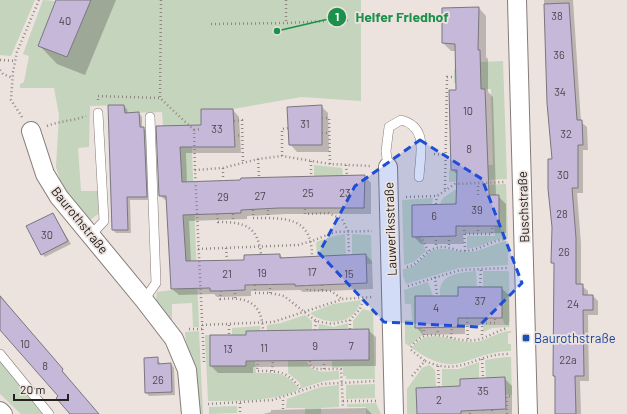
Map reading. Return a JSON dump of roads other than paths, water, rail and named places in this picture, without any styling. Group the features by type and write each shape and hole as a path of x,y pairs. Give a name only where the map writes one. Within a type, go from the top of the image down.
{"street":[{"name":"Buschstraße","path":"517,0 528,414"},
{"name":"Baurothstraße","path":"31,131 45,174 59,197 144,300 174,340 182,357 198,412"},
{"name":"Lauweriksstraße","path":"388,167 392,292 393,395"},
{"path":"0,411 3,414"}],"lane":[{"path":"91,235 104,221 98,113"},
{"path":"144,300 156,283 150,117"},
{"name":"Lauweriksstraße","path":"388,167 386,151 389,127 401,120 410,122 417,128 420,136 419,177"},
{"path":"0,354 49,414"}],"place":[{"name":"Helfer Friedhof","path":"277,31"},
{"name":"Baurothstraße","path":"526,338"}]}
